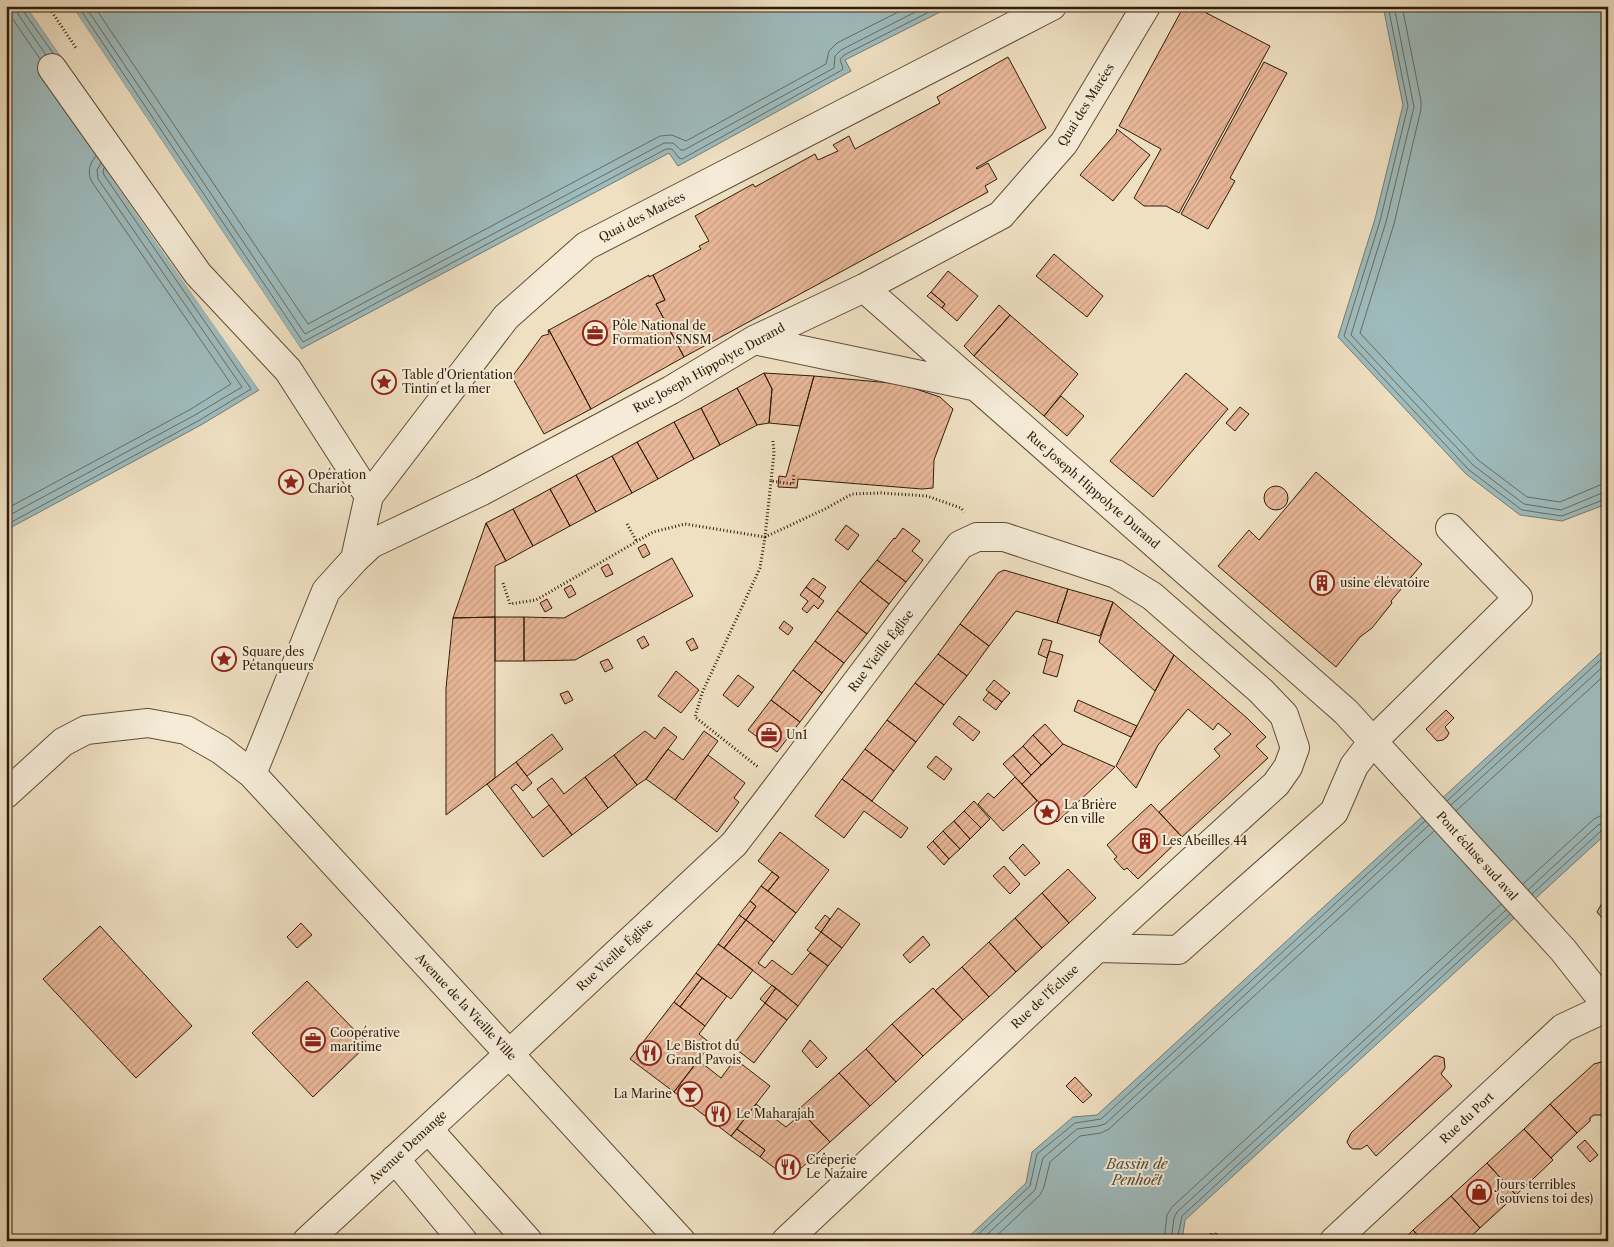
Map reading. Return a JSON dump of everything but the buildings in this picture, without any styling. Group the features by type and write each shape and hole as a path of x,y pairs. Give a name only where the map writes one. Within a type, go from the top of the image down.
{"street":[{"name":"Quai des Marées","path":"355,559 369,496 506,317 586,246 1052,6"},
{"name":"Quai des Marées","path":"864,288 1000,216 1064,143 1146,6"},
{"path":"52,68 198,274 288,370 369,496"},
{"name":"Rue Joseph Hippolyte Durand","path":"252,774 326,591 371,544 482,491 672,390 754,340 864,288 973,386 1346,712 1373,740 1390,762"},
{"path":"754,340 973,386"},
{"path":"1098,948 1178,950 1334,812 1354,766 1373,740 1518,598 1450,528"},
{"name":"Rue Vieille Église","path":"509,1054 734,844 960,545 977,537 1004,537 1116,574 1152,596 1261,691 1284,715 1295,748"},
{"name":"Avenue de la Vieille Ville","path":"6,794 63,742 86,730 148,723 186,730 221,750 252,774 681,1241"},
{"name":"Rue de l'Écluse","path":"786,1241 1276,784 1288,767 1295,748"},
{"name":"Pont écluse sud aval","path":"1390,762 1604,994"},
{"name":"Rue du Port","path":"1334,1241 1563,1028 1604,994"},
{"name":"Avenue Demange","path":"312,1238 509,1054"},
{"path":"428,1129 528,1241"},
{"path":"395,1159 463,1241"}],"path":[{"path":"773,441 774,453 760,568 702,693 696,717 780,785"},
{"path":"771,481 793,484 794,474"},
{"path":"503,583 510,604 536,600 653,532 685,524 765,537 852,494 881,493 928,496"},
{"path":"627,524 637,542"}],"water":[{"path":"6,6 26,6 129,155 108,172 259,390 201,425 8,529 6,529"},
{"path":"72,6 952,6 845,60 851,71 678,166 669,153 301,349"},
{"path":"1383,6 1608,6 1608,501 1604,505 1562,521 1520,515 1466,474 1338,337 1375,219 1403,105"},
{"name":"Bassin de Penhoët","path":"1608,646 1608,832 1185,1220 1182,1241 964,1241 1026,1183 1032,1152 1073,1117 1097,1115"}],"pier":[{"path":"26,6 29,6 131,154 131,157 111,172 261,388 259,390 107,172 129,155"},
{"path":"69,6 72,6 301,349 299,351"}],"place":[{"name":"Pôle National de Formation SNSM","path":"595,333"},
{"name":"Table d'Orientation Tintin et la mer","path":"384,382"},
{"name":"Opération Chariot","path":"291,482"},
{"name":"usine élévatoire","path":"1322,583"},
{"name":"Square des Pétanqueurs","path":"224,659"},
{"name":"Un1","path":"769,735"},
{"name":"La Brière en ville","path":"1047,812"},
{"name":"Les Abeilles 44","path":"1145,841"},
{"name":"Coopérative maritime","path":"313,1040"},
{"name":"Le Bistrot du Grand Pavois","path":"649,1053"},
{"name":"La Marine","path":"690,1094"},
{"name":"Le Maharajah","path":"718,1114"},
{"name":"Crêperie Le Nazaire","path":"788,1167"},
{"name":"Jours terribles (souviens toi des)","path":"1479,1192"}]}
